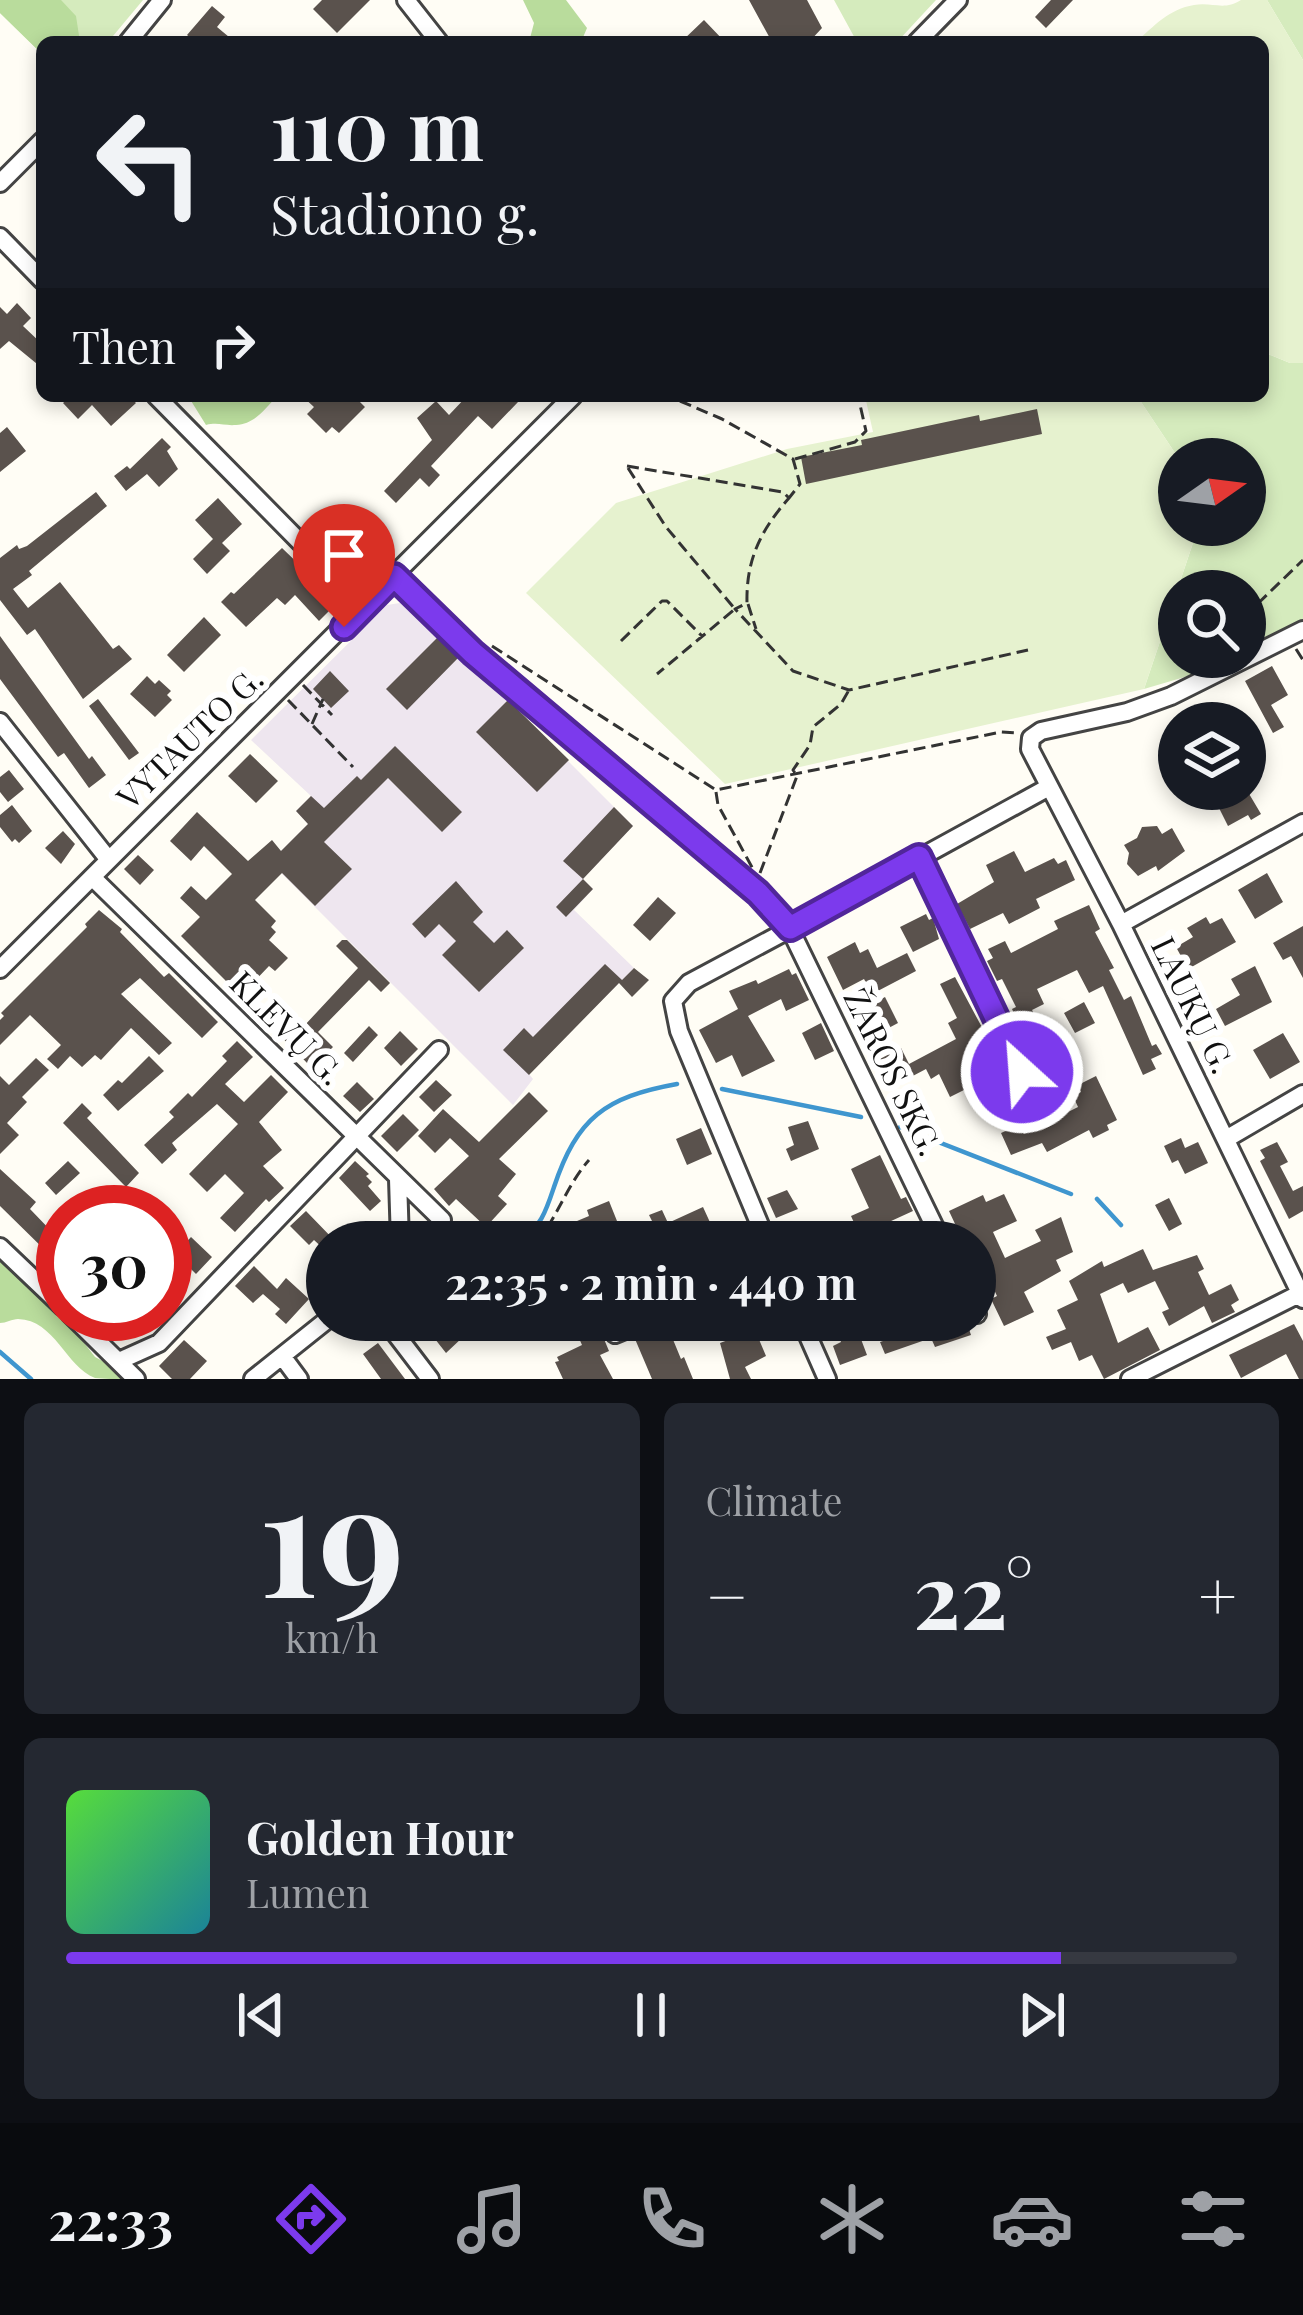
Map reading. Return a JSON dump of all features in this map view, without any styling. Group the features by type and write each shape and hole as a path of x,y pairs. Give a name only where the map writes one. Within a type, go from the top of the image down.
{"street":[{"path":"133,36 162,0"},
{"path":"406,0 434,36"},
{"path":"923,36 958,0"},
{"path":"0,183 36,147"},
{"path":"0,237 36,274"},
{"path":"162,402 364,607"},
{"name":"VYTAUTO G.","path":"0,970 567,402"},
{"name":"ŽAROS SKG.","path":"394,576 473,653 758,893 790,928 932,1221"},
{"path":"1030,738 1171,696 1303,630"},
{"path":"0,722 109,860"},
{"name":"LAUKŲ G.","path":"1030,738 1030,749 1302,1294"},
{"path":"758,1221 679,1031 673,1001 689,983 1049,787"},
{"path":"1121,924 1303,823"},
{"path":"919,857 1022,1072"},
{"name":"KLEVŲ G.","path":"92,877 442,1220"},
{"path":"119,1361 159,1343 439,1050"},
{"path":"1226,1139 1303,1094"},
{"path":"398,1179 399,1221"},
{"path":"0,1246 36,1281"},
{"path":"1130,1379 1302,1294"},
{"path":"253,1379 306,1337"},
{"path":"98,1341 136,1379"},
{"path":"401,1341 430,1379"},
{"path":"810,1341 827,1379"},
{"path":"282,1356 299,1379"}],"path":[{"path":"684,402 793,459 855,442 866,431 859,402"},
{"path":"757,631 747,603 747,578 756,542 800,484 793,459"},
{"path":"789,498 783,492 627,466 666,526 793,670 849,691 1028,650"},
{"path":"1266,596 1303,560"},
{"path":"621,641 662,601 702,637"},
{"path":"657,674 747,603"},
{"path":"485,642 716,790 1001,732 1030,738"},
{"path":"302,684 332,716"},
{"path":"758,893 775,827 796,776 793,770 810,745 813,727 849,691"},
{"path":"287,699 353,767"},
{"path":"312,724 322,701"},
{"path":"716,790 718,806 751,864 758,893"},
{"path":"552,1221 569,1182 589,1160"}],"shaded area":[{"path":"387,605 412,605 633,826 583,879 593,889 574,910 634,968 529,1074 533,1079 513,1105 270,862 308,824 296,811 311,796 251,740"}],"green space":[{"path":"0,0 143,0 113,36 36,36 36,48 0,13"},
{"path":"0,0 61,0 76,16 79,36 36,36 36,48 0,13"},
{"path":"523,0 566,0 587,28 584,36 531,36 534,23"},
{"path":"834,0 936,0 903,36 854,36"},
{"path":"1267,0 1303,0 1303,60"},
{"path":"1267,0 1303,60 1303,363 1269,354 1269,36 1143,36 1177,10"},
{"path":"1269,354 1303,363 1303,637 1266,648 1266,570 1184,570 1192,546 1266,546 1266,438 1165,438 1141,402 1269,402"},
{"path":"192,402 272,402 243,424 206,425"},
{"path":"866,402 1141,402 1165,438 1158,438 1158,546 1192,546 1184,570 1158,570 1158,647 1144,689 725,784 526,593 616,503 787,449 873,432"},
{"path":"1158,647 1158,678 1181,678 1144,689"},
{"path":"0,1257 36,1289 36,1324 18,1319 0,1323"},
{"path":"56,1341 83,1341 95,1357 125,1379 95,1378"}],"building":[{"path":"322,0 370,0 337,33 313,9"},
{"path":"749,0 807,0 822,28 815,36 769,36"},
{"path":"1051,0 1073,0 1046,28 1035,17"},
{"path":"212,6 225,17 217,27 228,36 187,35"},
{"path":"704,20 719,36 687,36"},
{"path":"17,303 31,318 23,326 36,338 36,363 9,341 0,349 0,307 7,314"},
{"path":"309,402 360,402 365,407 339,433 332,427 326,433 307,414 314,407"},
{"path":"435,402 449,415 461,402 518,402 492,429 478,416 431,466 440,475 429,487 420,478 396,503 384,491 432,440 417,418"},
{"path":"63,403 136,403 111,426 92,405 78,419"},
{"path":"1037,409 1042,434 806,484 801,457 979,415 980,421"},
{"path":"7,427 26,451 0,472 0,433"},
{"path":"162,438 171,447 167,451 178,469 159,487 147,474 126,491 114,476 127,466 130,469"},
{"path":"96,492 107,506 13,589 28,608 60,582 113,649 119,645 132,659 83,699 35,629 27,635 0,600 0,558 17,545 19,549 27,546"},
{"path":"218,498 242,524 222,543 230,551 207,574 193,559 213,539 195,520"},
{"path":"282,548 338,602 319,621 295,595 285,605 277,598 246,627 221,602"},
{"path":"204,617 221,635 184,672 167,655"},
{"path":"0,636 89,759 92,756 106,775 89,788 64,753 58,757 0,679"},
{"path":"438,637 459,657 407,710 386,689"},
{"path":"1272,666 1288,695 1271,705 1284,727 1273,733 1266,720 1266,702 1256,702 1245,681 1266,678 1266,669"},
{"path":"330,671 349,691 331,708 313,689"},
{"path":"147,676 171,691 167,695 172,700 155,717 130,694"},
{"path":"98,699 139,753 129,760 89,706"},
{"path":"508,700 569,760 537,792 476,732"},
{"path":"395,746 462,812 442,832 388,778 324,842 352,869 315,906 282,873 255,900 276,921 271,927 276,932 269,940 288,958 275,971 269,966 246,990 243,986 237,992 181,936 200,917 180,898 191,886 206,900 232,874 204,846 191,861 170,841 197,812 248,861 272,840 281,851 308,824 296,811 311,796 324,808"},
{"path":"250,754 278,781 256,803 228,776"},
{"path":"9,770 24,789 8,802 0,792 0,777"},
{"path":"12,805 32,831 19,843 12,842 0,827 0,815"},
{"path":"614,807 633,826 583,879 563,861"},
{"path":"1220,810 1259,810 1261,814 1251,820 1248,815 1228,826"},
{"path":"1157,826 1162,834 1172,828 1185,851 1158,871 1156,866 1138,876 1127,864 1129,853 1124,845 1137,838 1142,827"},
{"path":"63,831 75,844 61,864 45,848"},
{"path":"1014,851 1025,872 1054,858 1058,864 1066,860 1075,880 1036,899 1040,908 1009,924 1003,913 970,929 957,904 994,882 986,865"},
{"path":"138,855 154,870 140,885 124,869"},
{"path":"1267,873 1283,902 1255,919 1238,890"},
{"path":"583,879 593,889 566,917 556,907"},
{"path":"456,881 483,912 473,922 494,943 507,930 524,948 479,992 442,955 456,941 439,924 425,938 412,924"},
{"path":"658,897 676,913 650,941 633,925"},
{"path":"1089,905 1100,929 1095,932 1114,968 1109,970 1124,1000 1131,996 1152,1046 1156,1044 1162,1054 1151,1059 1156,1069 1143,1075 1103,986 1089,993 1077,970 1037,989 1044,1004 1032,1010 1061,1058 1039,1069 1029,1050 1035,1048 1012,1009 1016,1007 987,961 993,958 988,949 1005,941 1011,953 1058,929 1054,921"},
{"path":"99,910 164,977 169,973 218,1022 202,1038 140,978 121,994 172,1043 159,1055 131,1028 101,1060 95,1055 82,1067 70,1056 58,1069 47,1059 61,1045 30,1015 0,1045 1,1013"},
{"path":"926,914 929,920 933,918 939,939 913,952 900,927"},
{"path":"1206,917 1210,924 1222,918 1236,942 1188,969 1176,947 1193,937 1187,928"},
{"path":"1303,926 1303,978 1291,956 1283,960 1273,943"},
{"path":"342,940 390,983 381,992 369,980 318,1032 333,1047 312,1068 255,1010 276,998 304,1026 358,968 336,946"},
{"path":"855,942 860,953 868,949 877,968 907,953 916,971 872,994 864,979 843,990 827,957"},
{"path":"605,964 622,980 634,968 649,980 632,997 619,983 529,1075 503,1050 524,1028 533,1037"},
{"path":"1255,966 1272,1002 1225,1026 1216,1009 1240,995 1231,979"},
{"path":"789,969 792,975 796,973 809,1000 786,1011 781,999 748,1016 775,1061 742,1077 732,1055 716,1063 699,1030 738,1009 729,991"},
{"path":"955,977 1007,1074 1001,1078 1005,1087 977,1101 970,1087 950,1097 939,1074 931,1079 926,1069 890,1088 876,1061 901,1048 909,1064 956,1039 948,1023 957,1018 940,984"},
{"path":"885,997 898,1023 868,1039 860,1011"},
{"path":"1084,1002 1095,1023 1075,1033 1064,1013"},
{"path":"821,1023 834,1051 815,1060 802,1033"},
{"path":"369,1026 378,1035 353,1062 344,1053"},
{"path":"400,1031 418,1049 401,1066 384,1048"},
{"path":"1283,1033 1300,1062 1270,1079 1253,1050"},
{"path":"237,1041 253,1057 225,1084 244,1102 271,1075 288,1092 259,1122 282,1150 263,1166 284,1188 269,1202 266,1199 235,1232 220,1218 244,1193 225,1174 207,1192 189,1174 238,1124 217,1104 172,1143 177,1150 162,1164 144,1145 174,1117 169,1112 188,1093 192,1097 227,1061 222,1056"},
{"path":"149,1056 164,1071 118,1111 103,1095"},
{"path":"36,1058 49,1070 22,1097 27,1102 7,1123 19,1135 0,1154 0,1076 9,1085"},
{"path":"1096,1076 1117,1120 1107,1125 1109,1130 1093,1138 1089,1130 1047,1152 1042,1143 1011,1155 1001,1133 1019,1125 1024,1134 1078,1107 1073,1096 1081,1092 1078,1085"},
{"path":"436,1080 452,1095 434,1112 419,1097"},
{"path":"357,1082 374,1099 360,1112 343,1096"},
{"path":"529,1092 548,1111 499,1159 516,1174 498,1196 507,1204 491,1221 480,1221 456,1199 449,1206 434,1189 469,1156 450,1138 435,1153 418,1136 443,1109 479,1142"},
{"path":"82,1103 92,1113 87,1118 139,1173 124,1185 63,1123"},
{"path":"403,1114 419,1130 397,1152 381,1136"},
{"path":"808,1121 819,1149 791,1161 786,1149 794,1145 788,1127"},
{"path":"701,1128 712,1154 687,1165 676,1139"},
{"path":"1181,1138 1185,1148 1198,1142 1208,1163 1185,1174 1178,1160 1172,1163 1164,1146"},
{"path":"1277,1142 1288,1162 1280,1166 1293,1191 1303,1186 1303,1211 1289,1219 1260,1161 1265,1158 1260,1150"},
{"path":"880,1155 901,1199 906,1197 913,1211 891,1221 853,1221 851,1216 869,1208 851,1169"},
{"path":"68,1161 80,1173 67,1185 45,1183"},
{"path":"355,1161 369,1174 372,1182 368,1186 381,1201 370,1211 339,1178"},
{"path":"0,1169 36,1202 30,1209 36,1215 36,1241 0,1206"},
{"path":"787,1190 798,1209 776,1218 767,1198"},
{"path":"1004,1194 1017,1221 996,1231 996,1221 954,1221 949,1211 983,1195 986,1202"},
{"path":"1169,1198 1182,1224 1169,1231 1155,1205"},
{"path":"609,1201 617,1221 577,1221 589,1216 587,1210"},
{"path":"703,1207 709,1221 672,1221"},
{"path":"662,1210 667,1221 652,1221 649,1215"},
{"path":"306,1211 316,1221 306,1221 306,1242 290,1226"},
{"path":"1061,1217 1073,1252 1056,1260 1061,1271 1024,1292 1034,1312 1004,1326 996,1309 996,1238 1005,1258 1041,1241 1035,1230"},
{"path":"192,1238 212,1257 196,1274 192,1270"},
{"path":"1143,1249 1153,1270 1197,1255 1204,1269 1198,1272 1209,1295 1231,1284 1239,1300 1231,1305 1235,1312 1212,1323 1204,1306 1169,1326 1162,1312 1169,1309 1155,1281 1128,1293 1123,1283 1100,1294 1118,1343 1148,1327 1160,1350 1104,1379 1092,1355 1079,1361 1071,1342 1052,1350 1046,1337 1066,1329 1057,1310 1078,1300 1069,1281 1102,1261 1104,1267"},
{"path":"254,1266 277,1289 286,1278 306,1296 306,1302 286,1324 275,1314 280,1309 263,1294 253,1303 235,1286"},
{"path":"1294,1324 1303,1341 1303,1379 1286,1354 1241,1378 1229,1355"},
{"path":"183,1341 207,1361 190,1379 172,1379 159,1366"},
{"path":"437,1341 459,1341 446,1353"},
{"path":"580,1341 605,1341 609,1351 600,1355 613,1379 563,1379 557,1357 582,1345"},
{"path":"636,1341 674,1341 693,1379 652,1379"},
{"path":"760,1341 766,1356 745,1367 751,1379 730,1379 720,1343"},
{"path":"862,1341 867,1355 840,1365 833,1346"},
{"path":"883,1341 922,1341 885,1354"},
{"path":"378,1343 405,1379 381,1379 363,1354"}],"waterway":[{"path":"540,1221 573,1144 597,1115 631,1096 677,1084"},
{"path":"722,1089 861,1117"},
{"path":"900,1127 1071,1194"},
{"path":"1097,1199 1121,1225"},
{"path":"0,1352 31,1379"}],"route":[{"path":"344,627 394,576 473,653 758,893 790,928 919,857 1022,1072"}]}
